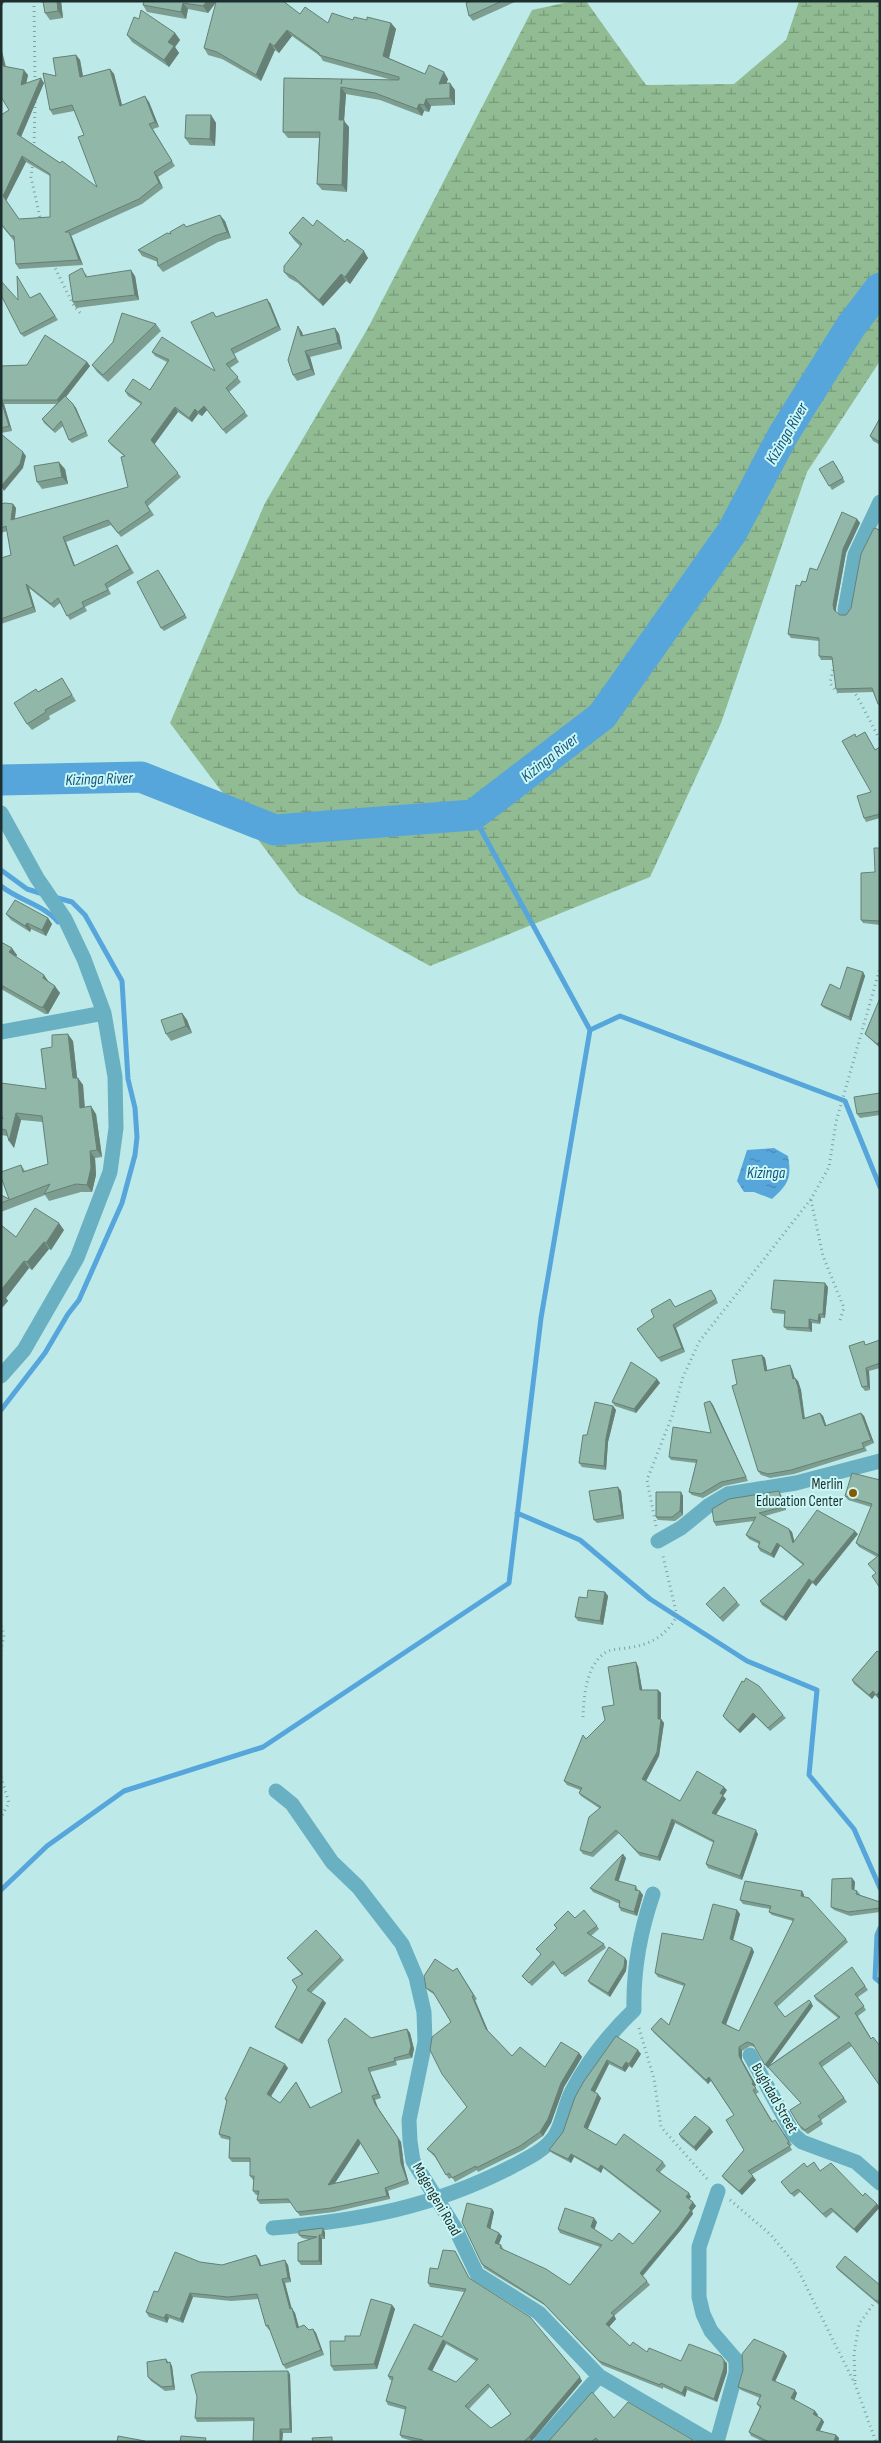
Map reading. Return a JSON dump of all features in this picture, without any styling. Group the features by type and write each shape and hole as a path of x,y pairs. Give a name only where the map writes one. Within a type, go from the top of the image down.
{"street":[{"path":"845,610 856,555 880,502"},
{"path":"1,1376 24,1350 77,1258 110,1172 116,1128 115,1077 104,1013 84,959 64,920 37,878 2,816"},
{"path":"1,1032 40,1027 104,1013"},
{"path":"658,1541 681,1528 708,1506 728,1494 796,1483 880,1461"},
{"name":"Magengeni Road","path":"276,1791 292,1804 332,1862 358,1887 384,1918 402,1944 416,1978 424,2012 425,2042 409,2120 413,2161 455,2228 477,2274 539,2313 599,2376 712,2442"},
{"path":"273,2228 337,2222 394,2212 437,2199 484,2181 545,2148 560,2127 571,2093 584,2070 608,2035 634,2010 633,1989 642,1926 653,1894"},
{"name":"Bughdad Street","path":"750,2055 778,2110 794,2135 802,2142 856,2162 880,2183"},
{"path":"717,2442 736,2373 736,2360 711,2331 703,2314 698,2272 699,2247 718,2191"},
{"path":"541,2442 599,2376"}],"path":[{"path":"34,1 35,90"},
{"path":"34,152 35,99"},
{"path":"33,160 31,177 43,228"},
{"path":"52,262 74,306 82,315"},
{"path":"836,657 830,683 832,688 836,692 853,691 858,696 880,740"},
{"path":"875,728 880,727"},
{"path":"583,1717 585,1690 595,1663 609,1651 654,1642 671,1628 677,1616 658,1541 647,1480 672,1416 683,1378 699,1342 811,1199 829,1168 836,1122 880,968"},
{"path":"811,1199 823,1256 844,1308 840,1320"},
{"path":"1,1626 4,1634 1,1652"},
{"path":"1,1777 9,1803 1,1817"},
{"path":"634,2010 654,2079 661,2127 718,2191 771,2235 795,2264 855,2384 876,2442"},
{"path":"855,2384 854,2354 859,2324 880,2296"}],"green space":[{"path":"573,1 586,1 646,85 734,84 786,40 799,1 880,1 880,361 807,472 721,723 650,877 430,966 299,894 170,723 265,503 368,328 532,10"}],"water":[{"name":"Kizinga","path":"774,1148 788,1156 789,1176 785,1185 772,1199 754,1192 744,1192 737,1181 747,1150"}],"building":[{"path":"43,1 57,1 58,11 45,13"},
{"path":"144,1 207,1 203,6 183,3 181,12 143,5"},
{"path":"217,1 283,1 300,14 305,7 328,23 332,13 353,20 354,17 367,20 367,17 391,23 383,56 425,74 429,65 444,72 439,84 450,83 450,98 426,99 424,105 419,104 417,109 375,93 341,87 339,120 344,120 342,185 317,184 320,132 283,132 284,78 399,80 399,77 319,55 319,53 287,30 274,46 270,43 256,75 217,52 204,48"},
{"path":"470,1 502,1 469,16 466,3"},
{"path":"141,10 175,33 168,42 174,46 164,60 127,35 134,17 139,19"},
{"path":"76,55 80,77 110,69 120,106 145,96 155,122 149,124 172,161 154,172 159,183 139,199 65,232 69,232 79,260 16,264 14,236 11,236 1,224 1,115 9,110 1,97 1,57 3,66 24,70 21,85 41,78 17,134 60,163 62,161 97,187 78,137 84,135 72,105 50,110 43,73 56,76 53,58","holes":["22,156 50,174 50,217 19,219 3,196"]},
{"path":"186,115 211,115 210,139 185,138"},
{"path":"220,215 227,232 214,236 158,266 157,258 138,250 167,233 171,234 170,232 184,224 186,227"},
{"path":"303,217 313,226 317,220 345,242 347,239 364,251 345,277 341,274 319,300 294,277 284,272 284,266 302,244 289,233"},
{"path":"82,268 86,277 131,270 135,295 73,302 69,275"},
{"path":"17,276 30,298 40,293 55,316 21,334 1,295 1,281 18,300"},
{"path":"267,299 278,326 231,349 236,358 226,364 238,377 226,388 245,412 223,430 204,406 198,412 195,409 189,418 175,407 151,440 178,473 145,502 150,511 118,533 108,520 63,537 74,566 117,545 130,569 105,584 108,590 82,602 84,607 67,616 58,598 51,604 26,584 33,607 1,619 1,558 11,555 6,526 1,528 1,504 13,504 11,520 128,487 121,457 125,456 108,441 142,403 125,391 133,379 150,390 169,360 152,352 162,337 215,371 191,322 213,312 216,317"},
{"path":"122,313 156,324 103,375 92,365 113,342"},
{"path":"298,326 301,336 335,328 338,343 305,351 311,369 293,375 288,360"},
{"path":"45,335 87,362 57,400 1,400 1,366 27,365"},
{"path":"65,396 73,404 86,432 69,440 61,421 53,430 42,419"},
{"path":"1,400 9,426 1,428"},
{"path":"880,418 880,442 870,436"},
{"path":"1,434 23,452 20,464 1,486"},
{"path":"833,461 843,478 829,486 819,469"},
{"path":"59,462 62,477 37,482 34,466"},
{"path":"842,512 857,519 843,549 833,605 834,610 840,615 846,615 851,608 861,554 874,528 880,530 880,704 878,704 872,688 836,689 832,657 819,656 819,638 788,634 796,585 800,586 802,581 806,582 810,568 817,570"},
{"path":"158,570 185,615 161,628 137,582"},
{"path":"62,678 72,695 45,710 46,712 27,724 14,703 36,689 38,692"},
{"path":"865,732 875,750 880,747 880,814 864,818 857,796 871,792 842,741 855,734 856,737"},
{"path":"874,848 880,848 880,921 861,920 861,873 875,872"},
{"path":"15,900 48,918 42,930 27,923 25,926 6,914"},
{"path":"1,942 12,948 9,952 44,975 43,978 55,986 43,1007 1,985"},
{"path":"847,967 863,972 849,1017 821,1005 830,984 840,989"},
{"path":"880,998 880,1041 877,1044 865,1034"},
{"path":"182,1013 186,1026 166,1034 161,1020"},
{"path":"68,1034 73,1078 78,1078 80,1108 91,1106 97,1150 90,1151 91,1168 87,1185 76,1184 44,1194 50,1184 1,1203 1,1195 9,1199 1,1172 21,1165 23,1172 48,1164 42,1116 16,1113 9,1141 6,1130 1,1129 1,1117 3,1119 1,1113 1,1083 46,1089 41,1049 52,1047 52,1035"},
{"path":"880,1093 880,1111 857,1114 854,1097"},
{"path":"35,1208 59,1223 46,1243 44,1242 27,1262 24,1261 1,1290 1,1225 16,1237"},
{"path":"774,1280 825,1283 823,1314 819,1314 818,1321 809,1319 809,1328 784,1327 785,1311 771,1309"},
{"path":"711,1290 716,1299 673,1325 682,1348 658,1358 637,1329 654,1317 651,1310 670,1299 675,1307"},
{"path":"880,1340 880,1363 866,1368 868,1386 862,1387 849,1346 864,1341 865,1345"},
{"path":"762,1355 765,1371 790,1365 793,1379 795,1378 798,1387 803,1419 820,1413 825,1426 861,1413 871,1440 862,1443 864,1448 791,1470 768,1474 758,1471 732,1386 737,1384 732,1360"},
{"path":"631,1362 657,1379 634,1409 612,1402"},
{"path":"710,1401 746,1477 721,1482 701,1494 689,1492 697,1460 669,1457 673,1427 711,1433 704,1403"},
{"path":"595,1402 613,1406 606,1438 604,1466 579,1463 583,1435 587,1435"},
{"path":"852,1473 880,1480 880,1588 872,1576 876,1573 868,1564 879,1555 856,1543 872,1504 845,1496"},
{"path":"618,1487 622,1515 594,1520 589,1491"},
{"path":"779,1491 783,1507 759,1513 789,1529 793,1543 817,1510 855,1531 813,1582 809,1579 783,1617 760,1601 804,1564 777,1543 771,1554 758,1547 760,1542 746,1535 756,1517 714,1522 712,1509 729,1499"},
{"path":"656,1492 681,1492 680,1511 672,1517 656,1517"},
{"path":"724,1587 737,1602 720,1618 706,1604"},
{"path":"588,1590 605,1592 600,1621 575,1617 579,1597 587,1598"},
{"path":"877,1651 880,1653 880,1691 876,1695 873,1691 869,1695 852,1680"},
{"path":"636,1662 640,1690 658,1690 658,1719 661,1719 657,1752 642,1779 680,1801 697,1771 724,1787 720,1793 723,1795 712,1813 756,1830 740,1876 706,1864 714,1841 672,1819 658,1857 638,1852 616,1830 591,1853 580,1850 589,1817 601,1807 579,1793 582,1788 564,1781 583,1735 586,1739 605,1720 602,1707 614,1705 608,1667"},
{"path":"746,1678 759,1686 783,1715 768,1728 753,1713 738,1730 723,1716 742,1681 744,1682"},
{"path":"623,1854 615,1880 636,1886 635,1890 640,1891 634,1912 619,1907 620,1901 590,1888"},
{"path":"852,1878 852,1889 857,1891 856,1894 880,1902 880,1908 848,1912 831,1907 832,1879"},
{"path":"745,1881 802,1891 801,1896 809,1898 846,1939 774,2003 785,2017 809,2000 811,2002 765,2065 753,2044 747,2042 739,2047 739,2056 753,2082 752,2084 756,2088 753,2090 772,2122 775,2120 790,2146 748,2171 753,2176 739,2191 722,2176 744,2150 726,2120 734,2115 709,2077 706,2080 651,2029 661,2018 669,2025 685,1984 655,1973 662,1933 703,1940 713,1904 737,1910 730,1939 752,1948 722,2023 739,2031 794,1919 769,1912 771,1906 740,1900"},
{"path":"584,1910 597,1926 587,1933 604,1944 562,1974 553,1961 529,1983 522,1976 541,1954 536,1949 557,1928 554,1925 568,1911 575,1918"},
{"path":"316,1930 341,1957 307,1990 323,2000 299,2040 275,2027 297,1987 292,1980 303,1974 287,1958"},
{"path":"609,1947 625,1958 624,1967 608,1993 588,1981"},
{"path":"435,1959 453,1971 457,1968 474,1996 472,1996 486,2029 512,2056 520,2047 545,2067 561,2042 579,2053 561,2083 548,2119 540,2132 520,2146 452,2178 449,2173 446,2175 434,2154 427,2149 467,2107 442,2074 430,2050 432,2037 451,2022 433,1992 426,1988 424,1976"},
{"path":"852,1967 865,1986 855,1994 864,2006 855,2013 871,2039 873,2037 880,2046 880,2086 849,2042 819,2063 844,2098 818,2116 821,2120 805,2130 799,2125 790,2110 801,2103 768,2067 840,2017 814,1996"},
{"path":"345,2018 371,2038 407,2029 411,2046 409,2054 394,2058 395,2061 368,2068 378,2094 372,2096 375,2104 398,2138 401,2163 407,2180 385,2188 387,2196 331,2208 297,2212 288,2199 257,2200 259,2191 253,2191 254,2176 250,2176 250,2158 229,2158 230,2137 219,2134 227,2100 225,2099 250,2047 285,2064 267,2094 280,2103 296,2082 310,2108 342,2092 328,2040","holes":["358,2139 379,2173 328,2185"]},
{"path":"616,2036 638,2050 629,2064 626,2062 622,2068 607,2060 591,2090 598,2094 584,2127 616,2145 624,2134 663,2162 656,2170 689,2193 686,2197 693,2202 689,2208 691,2210 678,2228 640,2273 647,2281 611,2313 614,2315 606,2324 630,2346 633,2342 647,2352 649,2348 681,2361 689,2344 721,2356 724,2360 724,2368 714,2399 685,2386 682,2393 661,2383 660,2385 599,2361 543,2303 482,2264 462,2222 467,2203 492,2209 487,2227 499,2233 495,2243 501,2245 500,2248 546,2269 570,2285 602,2245 558,2229 565,2208 594,2218 591,2227 612,2241 619,2233 633,2244 661,2211 601,2165 598,2169 571,2154 568,2159 549,2150 563,2132 575,2097 584,2081"},
{"path":"695,2116 710,2128 694,2147 679,2134"},
{"path":"814,2162 820,2171 831,2163 863,2196 865,2193 877,2204 854,2229 831,2208 823,2214 798,2189 791,2194 781,2182 804,2163 807,2167"},
{"path":"323,2228 322,2235 319,2235 319,2261 298,2261 298,2243 317,2237 299,2235 299,2231"},
{"path":"443,2250 455,2251 469,2278 530,2317 580,2377 523,2442 422,2442 423,2440 400,2435 406,2407 386,2401 393,2377 388,2376 414,2324 442,2337 466,2289 428,2283 430,2268 438,2269","holes":["443,2340 478,2359 456,2382 428,2369","488,2384 511,2414 491,2428 465,2406"]},
{"path":"175,2252 200,2262 222,2265 256,2255 260,2266 285,2260 288,2278 282,2279 297,2328 304,2325 309,2330 313,2329 321,2350 283,2365 268,2325 266,2326 257,2294 228,2297 190,2293 180,2319 166,2314 164,2318 146,2312 154,2291 158,2292"},
{"path":"845,2256 880,2285 880,2302 875,2300 836,2267"},
{"path":"371,2299 392,2305 374,2364 331,2366 330,2341 345,2341 345,2336 360,2336"},
{"path":"754,2339 784,2352 772,2380 795,2390 791,2398 815,2411 813,2414 822,2419 816,2430 836,2435 834,2442 769,2442 749,2432 761,2406 757,2404 761,2395 738,2387 743,2370 742,2354"},
{"path":"166,2359 167,2363 170,2362 173,2386 162,2387 148,2377 147,2362"},
{"path":"288,2371 290,2429 280,2429 280,2442 253,2442 254,2418 195,2418 197,2397 191,2375 200,2372"},
{"path":"592,2392 614,2418 628,2402 693,2440 692,2442 599,2442 596,2438 591,2442 548,2442"},
{"path":"118,2436 145,2441 145,2442 117,2442"},
{"path":"181,2436 206,2438 205,2442 180,2442"},
{"path":"332,2437 332,2442 313,2442 312,2438"}],"waterway":[{"name":"Kizinga River","path":"1,780 141,777 275,830 473,815 602,716 732,532 783,435 851,326 880,288"},
{"path":"1,1890 47,1846 124,1791 263,1747 509,1583 541,1318 590,1030 473,815"},
{"path":"1,870 27,889 43,894"},
{"path":"1,886 39,907 53,916 58,922"},
{"path":"1,1410 45,1353 68,1314 79,1300 122,1203 135,1155 137,1137 135,1108 128,1079 122,981 85,915 72,902 54,897"},
{"path":"590,1030 620,1016 845,1101 880,1187"},
{"path":"517,1513 580,1540 650,1599 747,1661 817,1690 809,1775 854,1829 880,1888"},
{"path":"880,1928 877,1935 875,1978 880,1982"}],"place":[{"name":"Merlin Education Center","path":"853,1493"}]}
